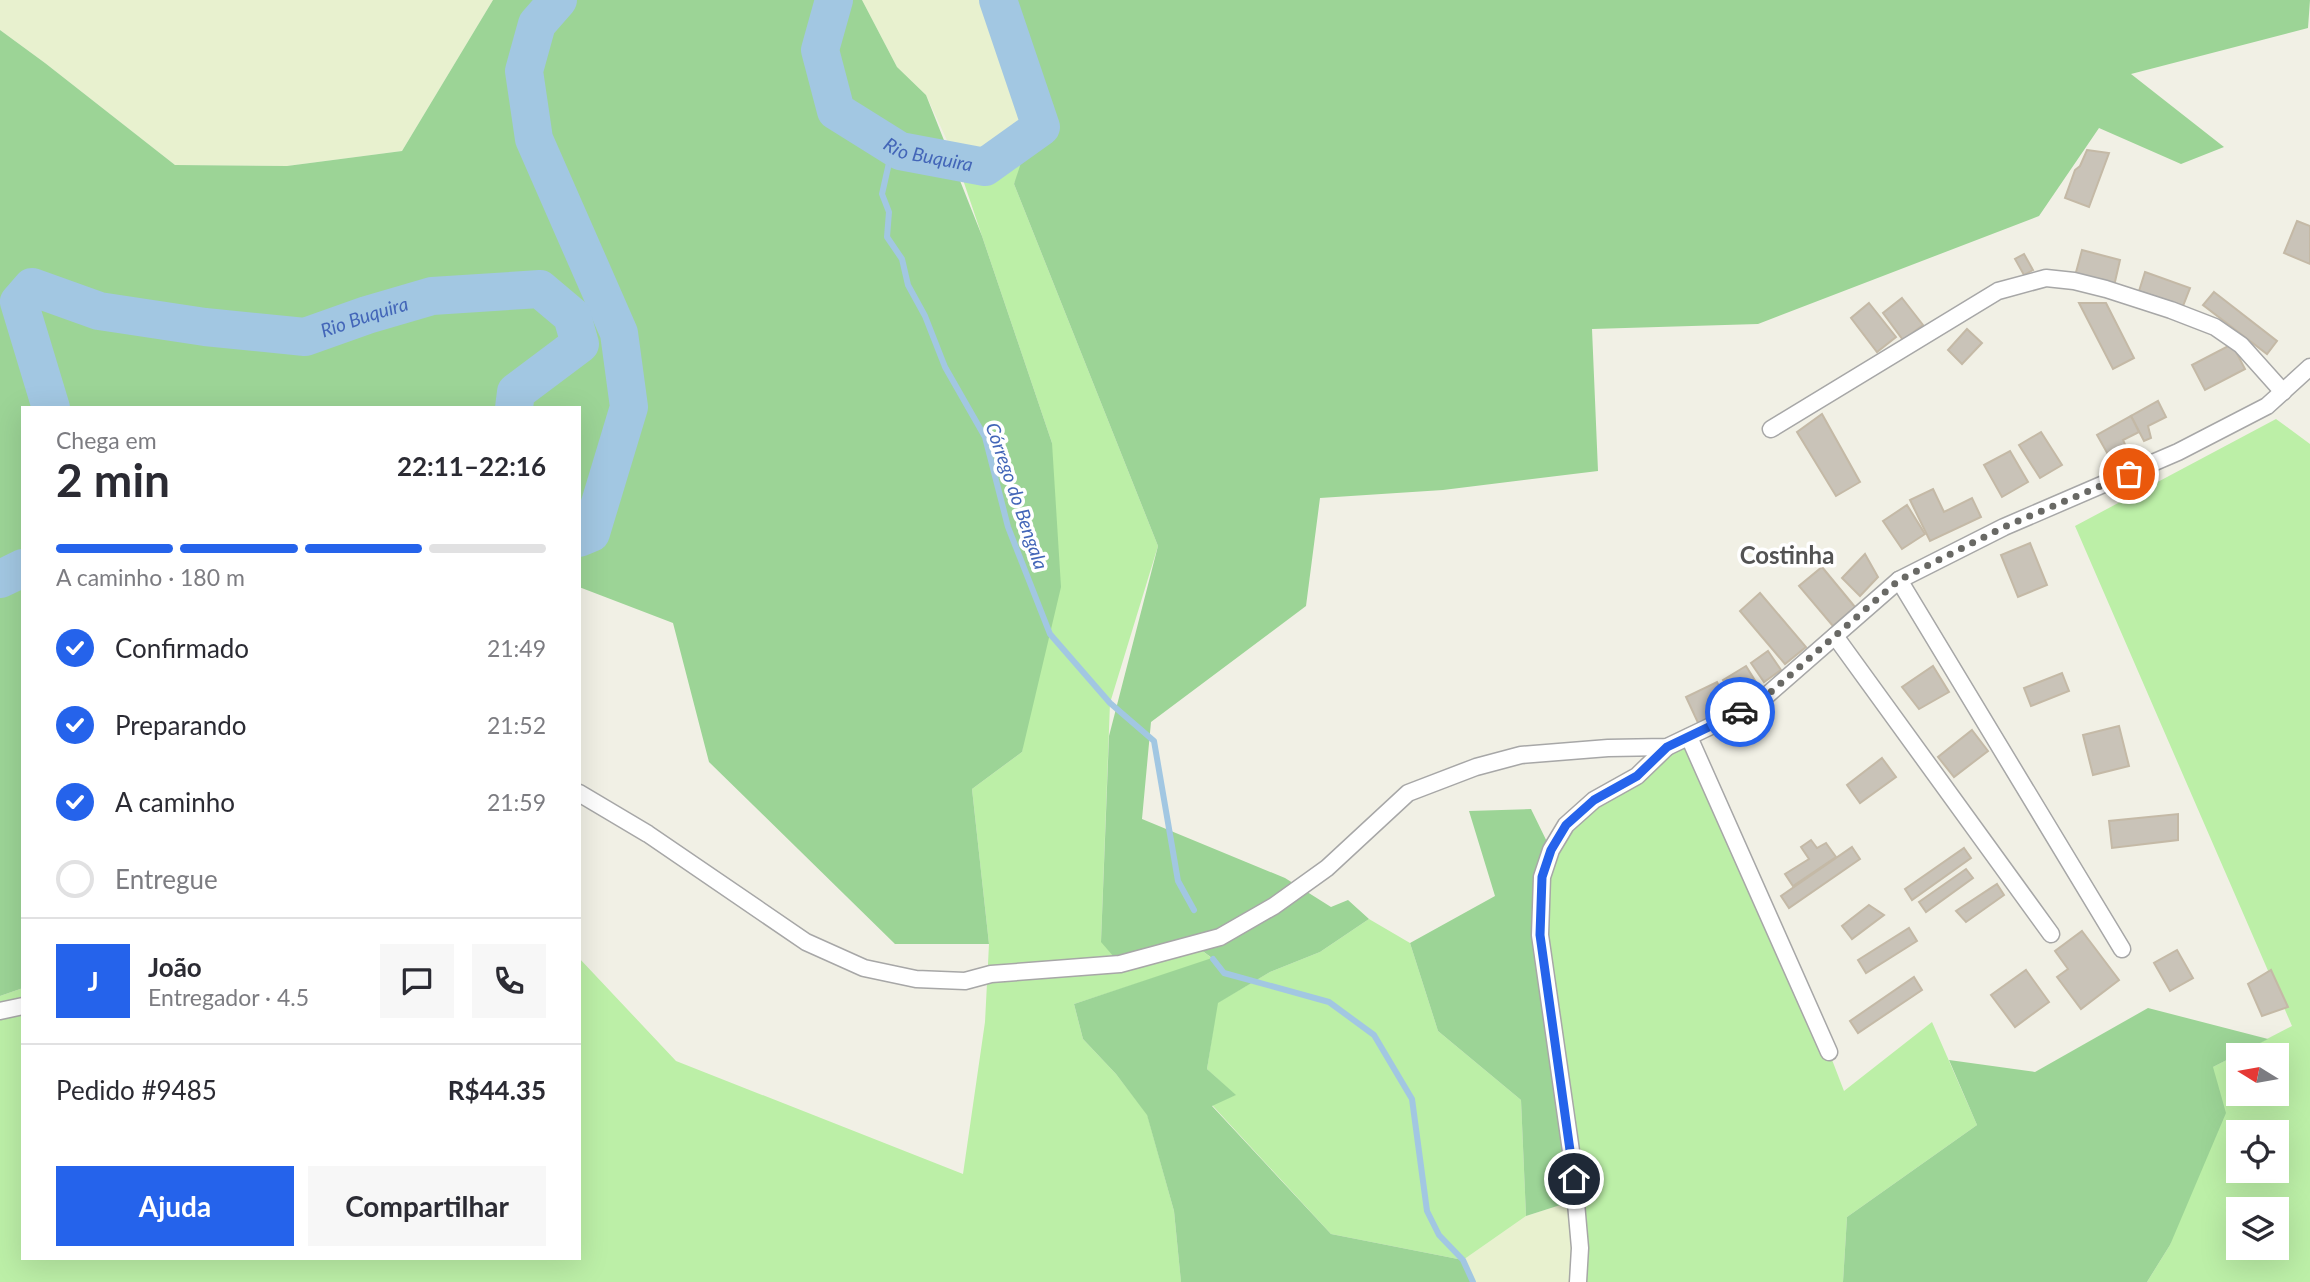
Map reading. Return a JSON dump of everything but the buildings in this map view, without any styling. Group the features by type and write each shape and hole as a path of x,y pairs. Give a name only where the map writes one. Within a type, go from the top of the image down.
{"street":[{"path":"1771,429 1998,291 2046,278 2106,289 2215,327 2241,345 2283,392"},
{"path":"1578,1282 1580,1248 1572,1158 1540,935 1542,877 1551,850 1566,825 1594,800 1637,776 1667,747 1757,704 1899,580 2004,527 2178,452 2267,406 2310,367"},
{"path":"1899,580 2122,949"},
{"path":"1835,636 2051,934"},
{"path":"1689,737 1829,1052"},
{"path":"581,794 648,834 806,942 863,968 916,979 965,981 991,974 1119,964 1220,937 1274,906 1327,868 1408,793 1476,767 1521,755 1608,748 1667,747"},
{"path":"0,1011 21,1006"}],"green space":[{"path":"0,0 493,0 402,151 287,166 175,165 0,30"},
{"path":"493,0 862,0 897,67 926,95 982,236 1052,443 1061,587 1022,752 972,789 989,944 895,944 709,762 673,623 581,588 581,406 21,406 21,989 0,996 0,30 175,165 287,166 402,151"},
{"path":"862,0 998,0 1041,127 985,167 957,162 926,95 897,67"},
{"path":"998,0 2310,0 2308,28 2131,74 2224,147 2181,164 2099,128 2039,216 1758,324 1592,329 1598,471 1443,490 1320,498 1306,606 1151,722 1142,819 1285,878 1331,907 1348,900 1369,919 1320,952 1270,972 1218,1003 1207,1069 1236,1095 1212,1106 1331,1234 1463,1260 1473,1282 1181,1282 1174,1211 1147,1115 1116,1074 1083,1039 1074,1004 1212,958 1193,944 1120,964 1101,942 1109,736 1158,546 1014,184 1037,114"},
{"path":"1041,127 1014,184 1158,546 1110,703 1101,942 1193,944 1213,959 1074,1004 1083,1039 1116,1074 1147,1114 1174,1211 1181,1282 0,1282 0,996 21,989 21,1260 581,1260 581,960 676,1061 963,1174 985,1022 989,944 972,789 1022,752 1052,443 957,162 985,167"},
{"path":"2276,419 2310,444 2310,1282 2147,1282 2170,1245 2213,1067 2226,1060 2226,1106 2289,1106 2289,1043 2259,1043 2292,1026 2075,526"},
{"path":"1689,737 1844,1091 1932,1022 1977,1125 1847,1217 1843,1282 1578,1282 1540,935 1551,850 1566,825"},
{"path":"1531,809 1551,850 1540,935 1576,1200 1526,1216 1521,1100 1438,1031 1410,943 1495,896 1469,811"},
{"path":"1369,919 1410,943 1438,1031 1521,1100 1526,1216 1463,1260 1331,1234 1212,1105 1235,1095 1207,1069 1217,1003 1270,972 1320,952"},
{"path":"2148,1008 2268,1039 2260,1043 2226,1043 2226,1060 2213,1067 2226,1113 2170,1245 2147,1282 1843,1282 1847,1217 1977,1125 1949,1060 2035,1072"},
{"path":"1576,1200 1578,1282 1473,1282 1463,1260 1526,1216"}],"waterway":[{"name":"Rio Buquira","path":"558,0 537,24 524,71 534,139 619,333 629,407 591,533 581,537"},
{"name":"Rio Buquira","path":"834,0 820,50 836,111 900,151 985,167 1041,127 998,0"},
{"name":"Córrego do Bengala","path":"900,151 889,163 882,194 889,212 887,237 902,259 908,285 925,316 945,367 985,437 1008,527 1050,634 1110,703 1154,741 1178,881 1194,910"},
{"name":"Rio Buquira","path":"50,406 19,302 32,287 99,311 205,327 305,337 432,296 540,289 572,316 580,344 516,392 514,406"},
{"name":"Rio Buquira","path":"0,579 21,569"},
{"name":"Córrego do Bengala","path":"1213,959 1224,973 1329,1002 1374,1035 1412,1099 1427,1211 1439,1235 1463,1260 1473,1282"}],"way so far":[{"path":"1740,712 1757,704 1899,580 2004,527 2129,474"}],"district":[{"name":"Costinha","path":"1787,556"}],"route":[{"path":"1574,1179 1540,935 1542,877 1551,850 1566,825 1594,800 1637,776 1667,747 1740,712"}]}
